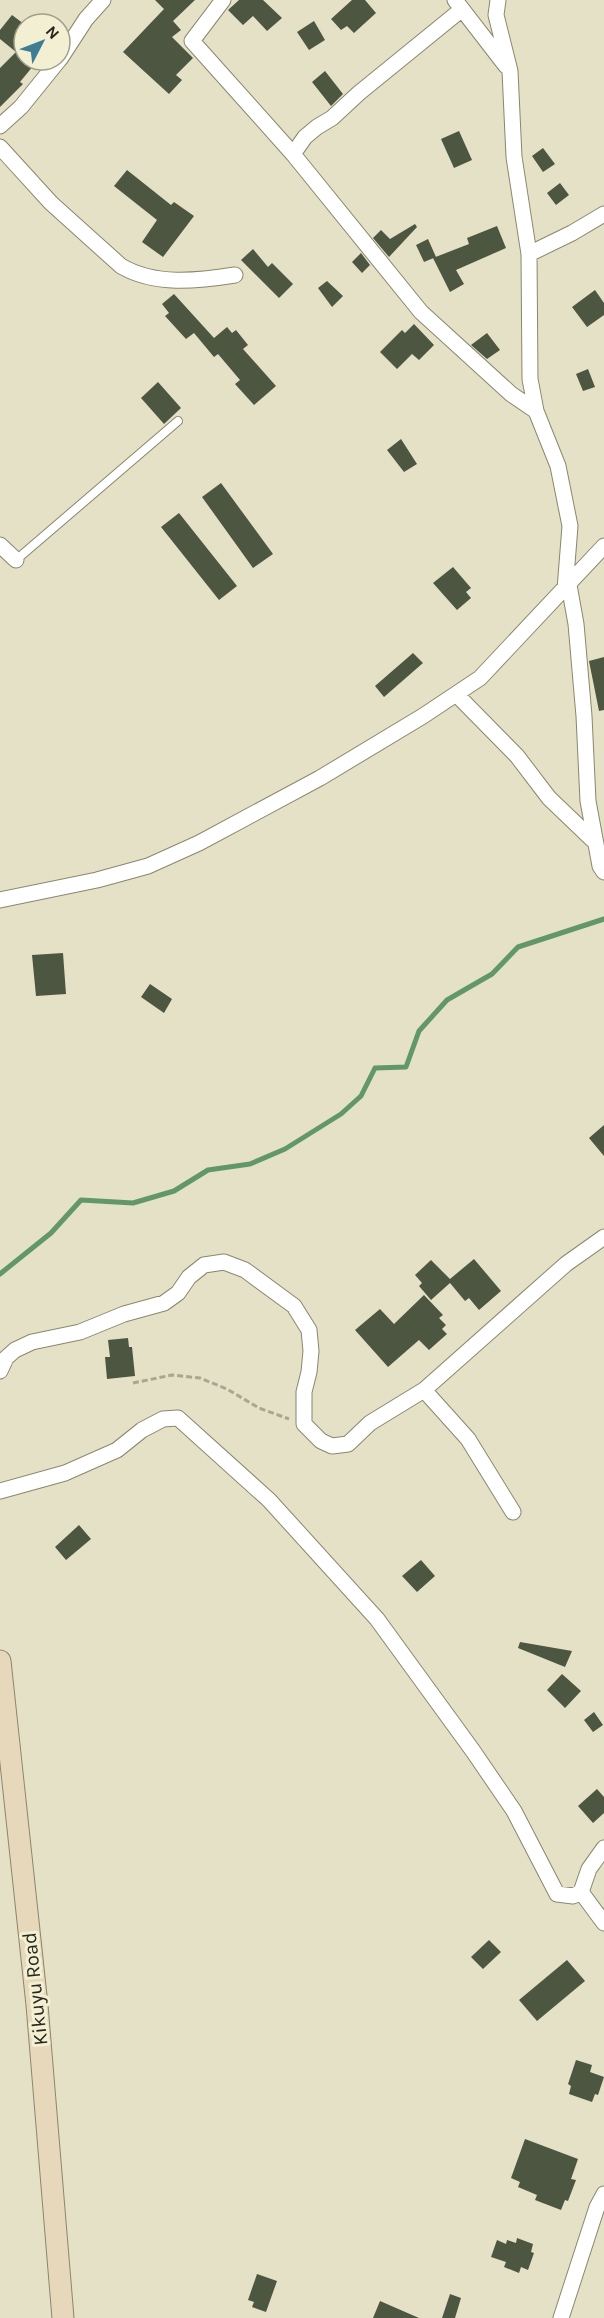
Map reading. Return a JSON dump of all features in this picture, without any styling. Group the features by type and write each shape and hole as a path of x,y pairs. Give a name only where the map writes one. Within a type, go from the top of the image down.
{"main road":[{"name":"Kikuyu Road","path":"0,1661 37,2005 63,2318"}],"street":[{"path":"72,40 103,0"},
{"path":"223,0 192,40 293,154 421,312 512,394 536,411"},
{"path":"498,0 496,15 510,71 514,157 529,254 530,380 536,411 558,466 570,526 567,587 578,635 585,716 588,801 600,866 604,872"},
{"path":"293,154 311,132 332,118 458,5 510,71"},
{"path":"0,126 34,92 49,72"},
{"path":"0,147 51,204 129,271 162,281 235,275"},
{"path":"529,254 604,214"},
{"path":"0,545 16,560"},
{"path":"0,900 98,880 158,862 199,843 320,778 423,716 480,678 604,546"},
{"path":"456,694 518,756 549,798 596,843"},
{"path":"0,1371 6,1358 15,1350 32,1342 80,1332 124,1314 164,1303 178,1293 189,1277 204,1265 224,1262 245,1270 294,1306 309,1330 311,1351 309,1372 303,1392 304,1424 321,1441 332,1446 348,1444 370,1423 424,1390 566,1264 604,1237"},
{"path":"424,1390 468,1439 513,1512"},
{"path":"0,1491 65,1473 117,1450 142,1430 163,1419 178,1418 269,1500 377,1619 514,1811 557,1894 573,1896 581,1892 589,1869 604,1848"},
{"path":"581,1892 604,1923"},
{"path":"562,2318 597,2207 604,2194"}],"lane":[{"path":"16,560 178,421"}],"path":[{"path":"133,1383 172,1375 200,1378 227,1389 259,1408 304,1424"}],"building":[{"path":"155,0 195,0 173,21 181,30 172,37 193,58 176,75 182,80 169,94 123,52 164,9"},
{"path":"239,0 263,0 282,18 267,31 253,16 243,25 228,10"},
{"path":"352,0 365,0 376,13 354,33 347,26 341,30 331,19"},
{"path":"12,15 12,49 0,39 0,30"},
{"path":"314,21 325,40 309,50 297,32"},
{"path":"12,56 12,72 28,72 20,82 23,84 0,107 0,68"},
{"path":"325,71 343,94 331,106 312,82"},
{"path":"459,131 472,160 454,168 441,139"},
{"path":"543,148 555,164 543,172 532,156"},
{"path":"127,170 171,205 174,202 194,216 163,257 142,242 157,220 114,186"},
{"path":"560,183 569,195 556,205 547,193"},
{"path":"415,224 417,227 389,257 373,238 381,230 390,239"},
{"path":"497,226 506,248 456,270 464,284 450,292 433,258 469,244 467,238"},
{"path":"428,239 436,257 424,262 416,245"},
{"path":"253,249 268,267 272,263 293,284 279,298 241,260"},
{"path":"361,253 370,265 362,273 352,262"},
{"path":"327,281 343,296 332,307 318,288"},
{"path":"595,290 604,303 604,315 587,327 572,307"},
{"path":"174,294 214,338 227,327 232,333 236,330 248,345 243,349 276,386 254,405 235,384 240,380 218,354 214,357 194,333 186,339 165,316 169,313 162,304"},
{"path":"414,324 434,345 419,360 412,354 397,369 380,352 402,330 405,333"},
{"path":"487,333 500,350 487,359 471,345"},
{"path":"588,369 595,387 583,391 576,374"},
{"path":"158,382 181,408 164,424 141,398"},
{"path":"401,439 417,464 404,472 387,450"},
{"path":"221,483 273,554 253,568 202,497"},
{"path":"179,513 237,586 219,600 161,527"},
{"path":"453,567 471,588 466,592 471,598 457,610 433,583"},
{"path":"413,653 423,663 384,697 375,686"},
{"path":"604,657 604,710 599,711 589,661"},
{"path":"63,953 66,994 36,996 32,955"},
{"path":"150,984 172,999 164,1013 141,997"},
{"path":"604,1125 604,1156 589,1138"},
{"path":"474,1259 501,1291 479,1310 469,1298 465,1301 450,1283 431,1300 419,1286 422,1283 415,1275 431,1260 450,1279"},
{"path":"424,1295 443,1315 439,1318 446,1325 442,1329 447,1334 429,1350 419,1340 388,1367 355,1330 380,1309 394,1324"},
{"path":"128,1338 129,1347 132,1347 135,1376 107,1379 105,1357 110,1357 108,1340"},
{"path":"79,1525 91,1539 66,1560 55,1547"},
{"path":"421,1560 435,1576 417,1592 402,1576"},
{"path":"520,1642 572,1651 565,1667 518,1648"},
{"path":"562,1674 581,1691 565,1708 547,1690"},
{"path":"594,1712 603,1725 593,1732 584,1720"},
{"path":"597,1789 604,1797 604,1813 593,1823 578,1806"},
{"path":"489,1940 501,1952 483,1969 471,1957"},
{"path":"567,1960 585,1981 537,2021 519,2000"},
{"path":"576,2060 592,2065 590,2072 604,2077 598,2095 595,2094 592,2102 569,2094 571,2086 568,2084"},
{"path":"525,2139 578,2159 571,2179 576,2180 568,2201 565,2200 561,2210 535,2200 537,2195 518,2187 520,2182 511,2178"},
{"path":"517,2238 533,2244 531,2252 534,2253 528,2270 521,2267 519,2273 504,2267 506,2262 491,2257 497,2240 506,2244 507,2240 516,2243"},
{"path":"257,2274 277,2281 266,2312 252,2307 254,2302 248,2300"},
{"path":"450,2294 461,2298 455,2318 442,2318"},
{"path":"380,2301 419,2318 373,2318"}],"waterway":[{"path":"0,1274 51,1233 81,1200 133,1203 174,1191 208,1170 250,1164 285,1149 341,1114 361,1096 375,1068 406,1067 419,1031 447,1000 492,974 518,947 604,919"}]}
